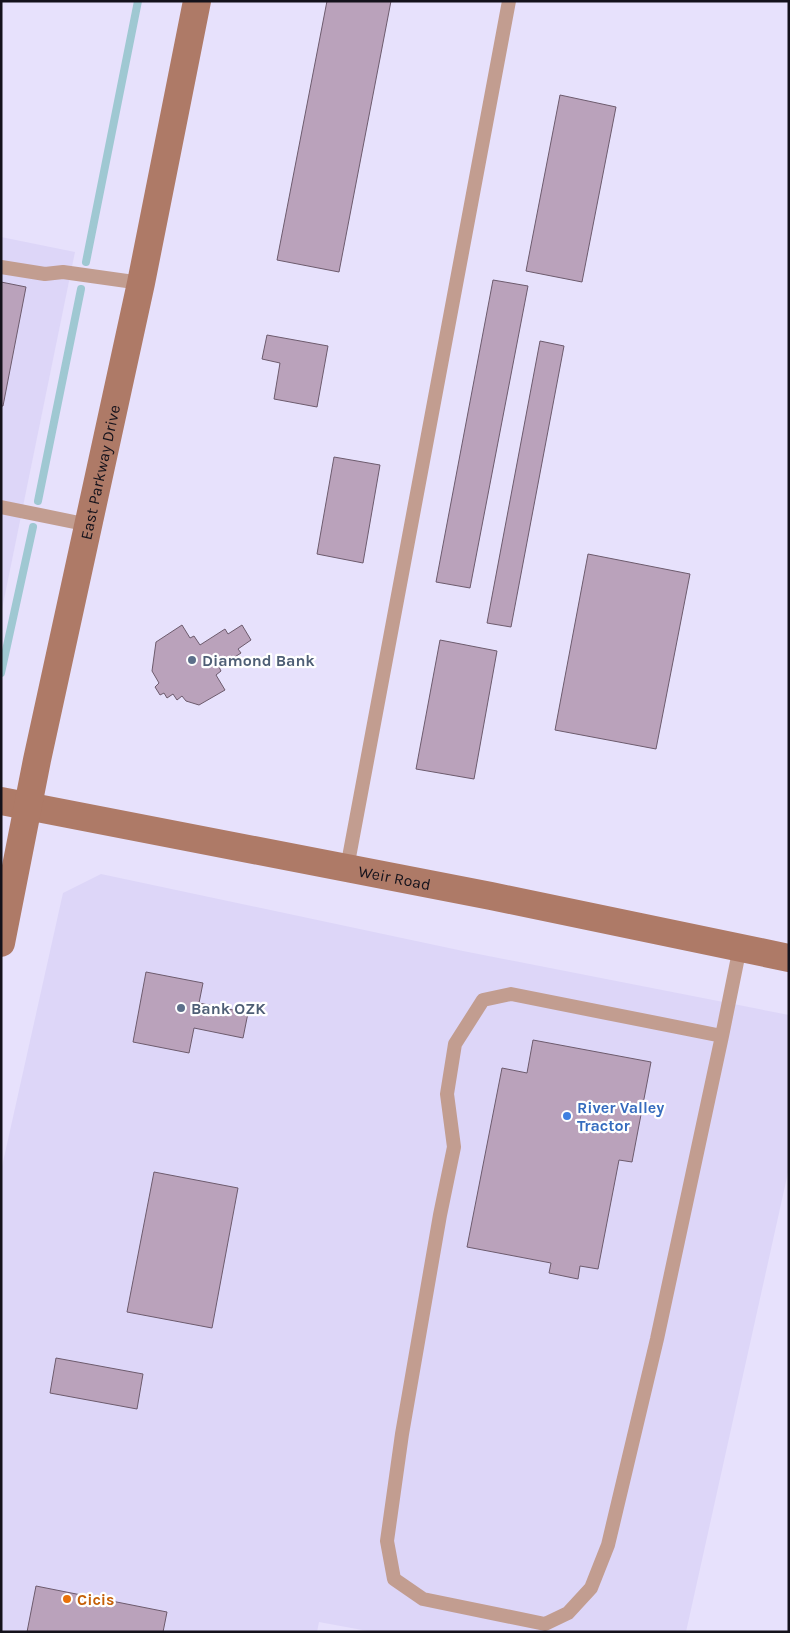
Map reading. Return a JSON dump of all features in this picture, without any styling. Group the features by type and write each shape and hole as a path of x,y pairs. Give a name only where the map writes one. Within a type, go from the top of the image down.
{"main road":[{"name":"East Parkway Drive","path":"1,943 28,806 141,283 197,1"},
{"name":"Weir Road","path":"1,801 348,868 789,958"}],"lane":[{"path":"348,868 509,1"},
{"path":"1,266 45,274 63,272 141,283"},
{"path":"1,507 89,525"},
{"path":"722,1036 511,994 483,1000 455,1044 447,1094 454,1147 440,1215 404,1424 387,1541 394,1579 423,1599 544,1624 568,1613 591,1588 608,1545 646,1386 722,1036 740,947"}],"shaded area":[{"path":"1,237 75,252 1,614"},
{"path":"101,874 463,951 789,1015 789,1168 686,1632 373,1632 319,1622 317,1632 1,1632 1,1171 63,893"}],"building":[{"path":"327,1 391,1 339,272 277,260"},
{"path":"560,95 616,107 582,282 526,271"},
{"path":"493,280 528,286 470,588 436,582"},
{"path":"1,282 26,287 3,406 1,406"},
{"path":"267,335 328,346 317,407 274,399 280,363 262,359"},
{"path":"540,341 564,346 511,627 487,623"},
{"path":"334,457 380,465 363,563 317,554"},
{"path":"588,554 690,574 656,749 555,730"},
{"name":"Diamond Bank","path":"182,625 190,638 194,636 200,645 225,629 228,634 242,625 251,640 238,649 241,653 219,667 221,671 216,675 225,690 199,705 186,701 182,696 177,700 173,694 167,698 164,693 160,695 155,687 159,683 152,671 156,642"},
{"path":"440,640 497,651 474,779 416,769"},
{"name":"Bank OZK","path":"146,972 203,983 199,1003 248,1013 243,1038 194,1028 189,1053 133,1042"},
{"name":"River Valley Tractor","path":"533,1040 651,1062 632,1162 619,1160 598,1269 580,1266 578,1279 549,1273 551,1263 467,1247 502,1068 527,1073"},
{"path":"154,1172 238,1188 212,1328 127,1312"},
{"path":"56,1358 143,1374 137,1409 50,1393"},
{"name":"Cicis","path":"36,1586 167,1612 163,1632 27,1632"}],"waterway":[{"path":"86,262 138,1"},
{"path":"38,501 81,289"},
{"path":"1,673 33,527"}],"place":[{"name":"Diamond Bank","path":"192,660"},
{"name":"Bank OZK","path":"181,1008"},
{"name":"River Valley Tractor","path":"567,1116"},
{"name":"Cicis","path":"67,1599"}]}
